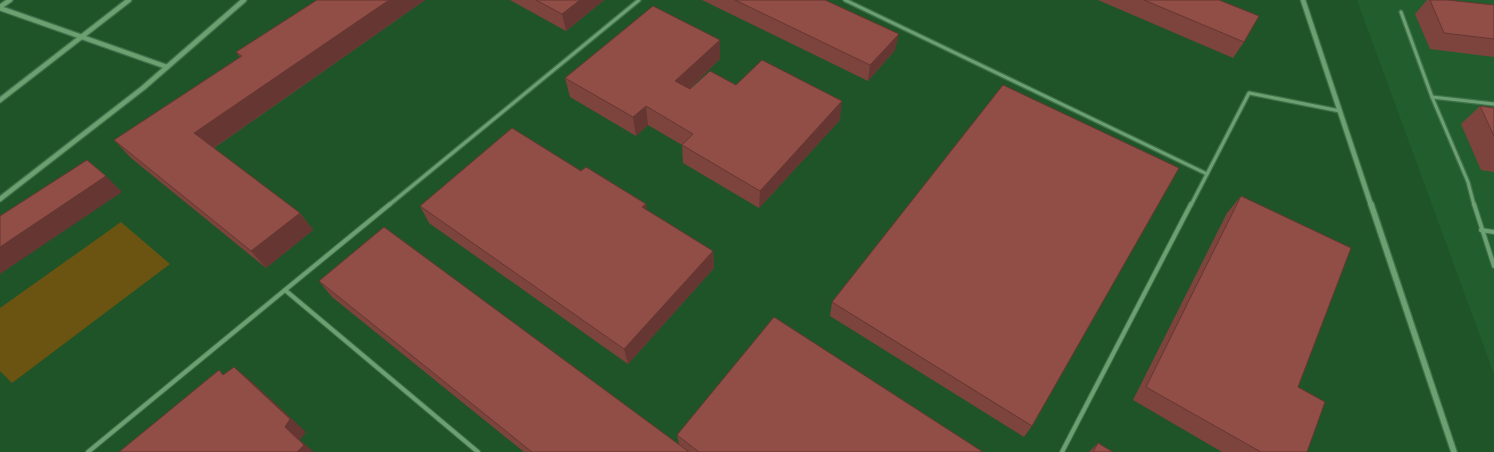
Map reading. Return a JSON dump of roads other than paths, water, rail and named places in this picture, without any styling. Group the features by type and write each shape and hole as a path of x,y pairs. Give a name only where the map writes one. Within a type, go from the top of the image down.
{"street":[{"path":"0,7 10,0"},
{"path":"0,100 129,0"},
{"path":"0,199 167,67 244,0"},
{"path":"1303,0 1454,452"},
{"path":"0,7 167,67"}],"lane":[{"path":"88,452 639,0"},
{"path":"845,0 1207,174"},
{"path":"1402,12 1432,97 1468,182 1481,230 1494,266"},
{"path":"1062,452 1248,93 1340,111"},
{"path":"1432,97 1494,104"},
{"path":"1481,230 1494,232"},
{"path":"284,290 478,452"}]}
